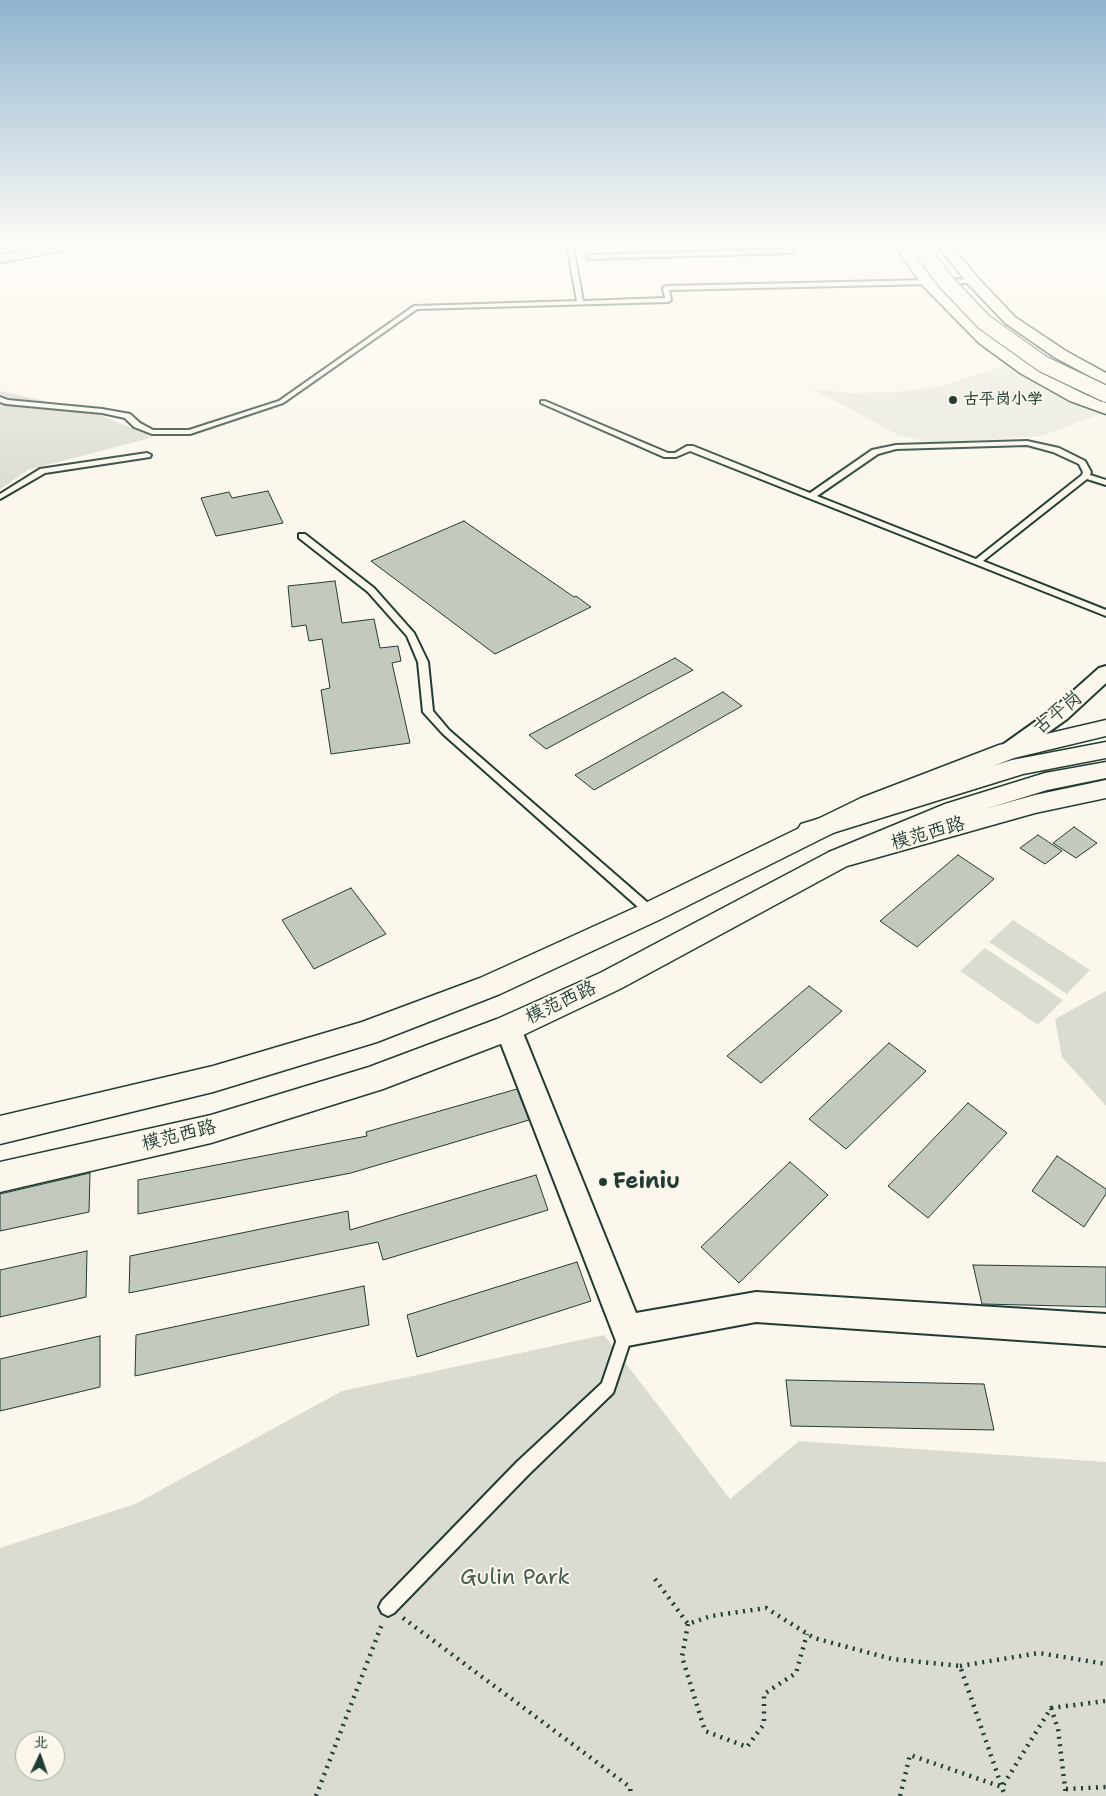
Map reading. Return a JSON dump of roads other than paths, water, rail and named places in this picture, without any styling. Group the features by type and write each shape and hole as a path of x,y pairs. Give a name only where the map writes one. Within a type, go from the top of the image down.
{"main road":[{"path":"974,330 985,340 1026,368 1076,396 1106,410"},
{"path":"995,330 1043,364 1106,394"},
{"path":"1014,330 1058,361 1106,385"},
{"path":"1024,330 1060,354 1106,380"},
{"path":"0,1130 214,1079 366,1033 490,986 650,912 810,831 870,804 1008,751 1106,728"},
{"path":"810,831 1021,766 1080,753 1106,750"},
{"path":"838,859 954,810 1045,782 1106,770"},
{"name":"模范西路","path":"0,1177 211,1129 372,1080 508,1028 610,981 838,859 1035,804 1106,789"}],"street":[{"name":"古平岗","path":"1008,751 1060,714 1106,672"},
{"path":"508,1028 627,1330 756,1307 1106,1330"}],"lane":[{"path":"0,399 6,402 119,414 127,416 137,425 152,432 190,432 281,402 384,330"},
{"path":"542,402 667,455 676,455 690,448 1106,613"},
{"path":"811,496 874,452 896,448 1027,443 1040,445 1082,463 1088,472 1085,476 978,562"},
{"path":"0,497 43,471 147,455"},
{"path":"1085,476 1106,483"},
{"path":"302,536 371,590 411,635 423,662 428,712 440,725 650,912"},
{"path":"388,1607 523,1468 608,1388 627,1330"}],"place":[{"name":"古平岗小学","path":"953,400"},
{"name":"Feiniu","path":"603,1182"}],"park label":[{"name":"Gulin Park","path":"515,1578"}]}
